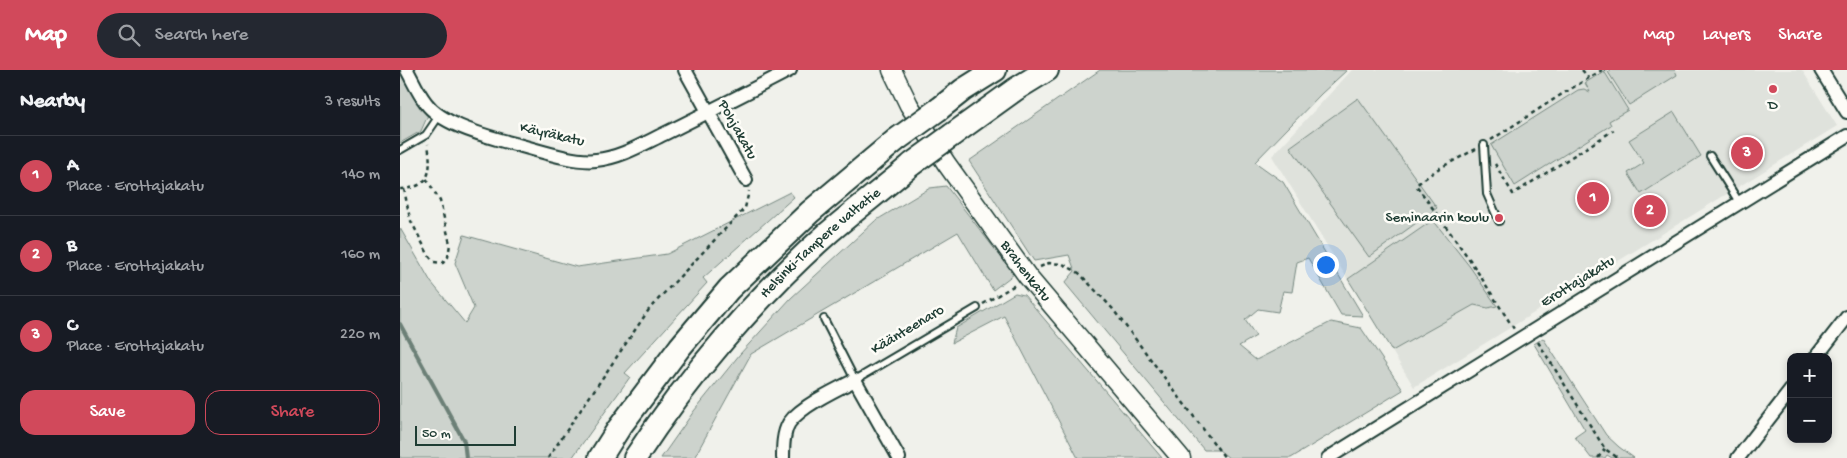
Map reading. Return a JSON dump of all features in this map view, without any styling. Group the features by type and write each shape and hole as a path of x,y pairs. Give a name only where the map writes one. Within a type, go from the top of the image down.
{"highway":[{"path":"963,90 985,70"},
{"name":"Helsinki-Tampere valtatie","path":"600,458 619,428 680,347 729,289 810,212 896,140 963,90 996,70"},
{"name":"Helsinki-Tampere valtatie","path":"635,458 701,366 753,307 826,235 912,164 1016,89 1046,70"}],"main road":[{"name":"Brahenkatu","path":"892,70 909,105 946,163 1181,458"}],"street":[{"name":"Käyräkatu","path":"407,70 426,104 439,116 484,136 580,160 596,160 615,156 635,148 790,70"},
{"name":"Pohjakatu","path":"685,70 746,180"},
{"path":"1821,70 1847,112"},
{"name":"Erottajakatu","path":"1328,458 1739,202 1845,142"},
{"path":"1819,353 1847,318"},
{"path":"855,380 899,458"},
{"name":"Käänteenaro","path":"783,458 784,442 789,424 809,406 855,380"},
{"path":"1738,458 1787,395"}],"lane":[{"path":"400,150 426,135 439,116"},
{"path":"1484,145 1487,194 1499,221"},
{"path":"1710,156 1739,202"},
{"name":"Käänteenaro","path":"855,380 976,308"},
{"path":"824,319 855,380"}],"path":[{"path":"1582,70 1588,77"},
{"path":"1516,332 1470,260 1416,185 1438,169 1484,145 1588,77 1604,70"},
{"path":"1484,145 1513,194 1614,130"},
{"path":"426,135 430,158 426,178 422,184 414,189 402,189 410,218 429,256 434,262 442,263 448,257 450,244 440,201 426,178"},
{"path":"548,458 650,308 745,208 750,193 746,180"},
{"name":"Brahenkatu","path":"1034,272 1049,263 1063,264 1079,273 1112,308 1226,458"},
{"path":"976,308 1034,272"},
{"path":"1531,330 1605,449 1618,458"},
{"path":"1598,458 1605,449"}],"shaded area":[{"path":"1100,70 1347,70 1255,162 1283,182 1363,316 1341,315 1308,258 1297,262 1292,292 1283,291 1278,312 1258,309 1245,320 1256,336 1239,346 1256,360 1331,322 1361,328 1403,390 1291,458 1229,458 1219,450 1204,450 1065,283 1075,271 1069,255 1034,261 969,161"},
{"name":"Seminaarin koulu","path":"1352,70 1802,70 1837,126 1414,387 1272,156"},
{"path":"1611,70 1675,70 1677,75 1629,105 1608,72"},
{"path":"400,71 428,115 421,131 400,143"},
{"path":"1604,71 1628,110 1609,121 1611,125 1515,186 1491,145 1578,90 1584,89 1590,92 1585,83"},
{"path":"1358,98 1437,208 1369,257 1290,147"},
{"path":"1674,112 1701,156 1641,194 1628,173 1644,163 1629,140"},
{"path":"946,186 1014,274 993,290 958,232 751,354 694,458 661,458 694,411 740,354 791,298 875,221 930,188"},
{"path":"790,192 794,197 703,278 707,283 625,373 630,377 572,458 400,458 400,228 431,282 465,323 474,308 455,263 464,235 577,267 667,254"},
{"path":"1433,220 1470,267 1497,306 1488,308 1474,305 1392,351 1348,279"},
{"path":"1015,293 1024,295 1162,458 1078,458 1004,316 952,343 956,328"},
{"path":"1543,338 1606,435 1634,458 1612,458 1607,455 1605,458 1591,458 1575,437 1585,430 1534,344"}],"waterway":[{"path":"400,324 464,441 466,458"}],"place":[{"name":"D","path":"1773,89"},
{"name":"C","path":"1747,153"},
{"name":"A","path":"1593,198"},
{"name":"B","path":"1650,211"},
{"name":"Seminaarin koulu","path":"1499,218"}]}
